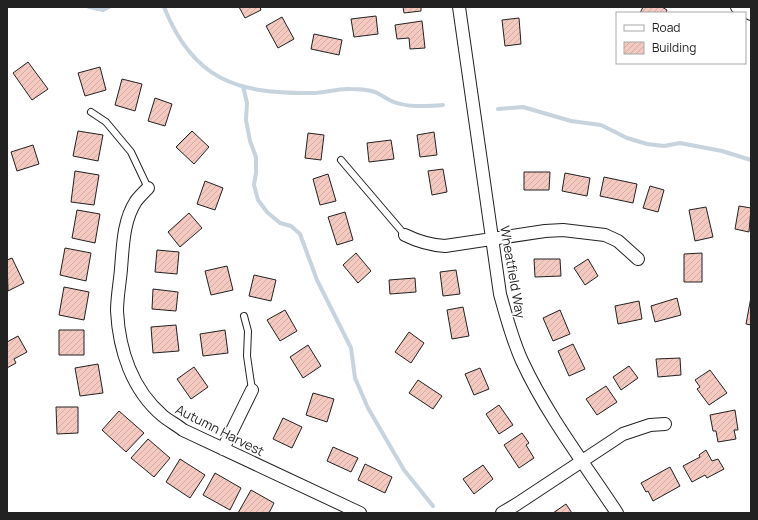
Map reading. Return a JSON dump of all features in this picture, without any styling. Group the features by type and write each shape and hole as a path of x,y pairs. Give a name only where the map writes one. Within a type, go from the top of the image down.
{"street":[{"name":"Wheatfield Way","path":"460,7 500,294 509,327 521,360 536,388 556,422 583,460 617,513"},
{"path":"737,7 751,14"},
{"name":"Autumn Harvest","path":"148,188 136,201 129,214 125,229 117,310 120,339 125,360 134,380 148,400 163,416 183,430 360,513"},
{"path":"406,235 418,242 445,246 545,231 582,231 605,235 618,241 638,259"},
{"path":"223,449 252,390"},
{"path":"502,513 623,434 650,425 665,424"}],"lane":[{"path":"91,112 106,122 131,152 148,188"},
{"path":"341,160 406,235"},
{"path":"244,316 248,331 247,356 252,390"}],"building":[{"path":"239,7 260,7 261,10 245,18"},
{"path":"403,7 421,7 421,11 404,13"},
{"path":"643,7 662,7 667,10 666,12 640,12"},
{"path":"376,16 378,34 354,37 351,19"},
{"path":"282,17 294,39 278,48 266,26"},
{"path":"519,18 521,44 505,46 502,20"},
{"path":"422,21 425,48 410,49 409,38 397,39 395,25"},
{"path":"314,34 342,40 339,55 311,49"},
{"path":"28,62 48,89 32,100 13,73"},
{"path":"100,67 106,90 85,96 78,73"},
{"path":"122,79 142,84 135,111 115,105"},
{"path":"155,98 172,104 165,126 148,121"},
{"path":"78,131 103,135 98,161 73,156"},
{"path":"192,131 209,147 194,164 176,147"},
{"path":"434,132 437,155 420,157 417,135"},
{"path":"308,133 324,135 321,160 305,158"},
{"path":"391,140 394,159 369,162 367,143"},
{"path":"33,145 39,164 17,171 11,152"},
{"path":"443,169 447,192 432,195 428,171"},
{"path":"75,171 99,175 94,205 71,202"},
{"path":"524,172 550,172 549,190 524,190"},
{"path":"565,173 590,178 587,196 562,191"},
{"path":"328,174 336,201 320,205 313,179"},
{"path":"604,177 637,184 633,203 600,196"},
{"path":"205,181 223,188 215,210 197,204"},
{"path":"650,186 664,190 658,212 643,208"},
{"path":"739,206 751,208 749,232 735,229"},
{"path":"706,207 713,237 695,241 689,210"},
{"path":"77,210 100,214 95,243 72,238"},
{"path":"345,212 353,240 337,245 328,217"},
{"path":"189,213 202,228 180,247 168,232"},
{"path":"65,248 91,253 86,281 60,275"},
{"path":"157,250 179,252 177,274 155,272"},
{"path":"356,253 371,271 358,283 343,265"},
{"path":"702,253 702,282 684,282 684,254"},
{"path":"12,258 24,283 8,291 7,260"},
{"path":"534,259 560,259 561,276 535,277"},
{"path":"588,259 598,276 585,285 574,268"},
{"path":"227,266 233,290 211,295 205,271"},
{"path":"456,270 460,294 443,296 440,272"},
{"path":"254,275 276,280 271,301 249,296"},
{"path":"415,278 416,292 390,294 389,280"},
{"path":"64,287 89,292 84,320 59,315"},
{"path":"153,289 178,292 176,311 152,309"},
{"path":"751,297 751,325 746,324"},
{"path":"677,298 681,315 655,322 651,306"},
{"path":"639,301 642,319 618,324 615,306"},
{"path":"463,307 469,336 452,339 447,310"},
{"path":"285,310 297,331 280,341 267,320"},
{"path":"560,310 570,334 553,341 543,318"},
{"path":"176,325 179,351 153,353 151,327"},
{"path":"59,330 84,330 84,355 59,355"},
{"path":"225,330 228,353 203,356 200,334"},
{"path":"409,332 424,343 411,363 395,352"},
{"path":"18,336 27,352 14,359 16,363 7,368 7,342"},
{"path":"573,344 585,369 569,376 558,351"},
{"path":"308,345 321,366 303,378 290,357"},
{"path":"680,358 681,375 658,377 656,359"},
{"path":"98,364 103,393 80,396 75,368"},
{"path":"629,366 638,378 621,390 613,377"},
{"path":"194,367 208,387 191,399 177,379"},
{"path":"480,368 489,389 474,395 465,374"},
{"path":"710,370 727,393 709,405 697,389 700,387 695,380"},
{"path":"418,380 442,396 433,409 409,393"},
{"path":"606,386 617,402 597,415 586,399"},
{"path":"313,393 334,399 327,422 306,415"},
{"path":"499,405 513,425 499,434 486,414"},
{"path":"56,407 78,407 78,433 57,434"},
{"path":"735,410 738,430 734,430 736,439 718,442 716,431 713,431 710,415"},
{"path":"119,411 144,433 126,452 102,430"},
{"path":"283,418 302,427 292,448 273,439"},
{"path":"522,433 529,443 526,445 534,458 519,468 504,445"},
{"path":"148,439 170,458 154,477 131,458"},
{"path":"333,447 358,458 351,472 327,461"},
{"path":"706,450 712,461 718,459 724,469 707,478 705,475 692,482 683,466 700,457 699,455"},
{"path":"180,459 205,475 190,498 166,482"},
{"path":"365,464 392,477 385,493 358,480"},
{"path":"483,465 493,479 474,494 463,479"},
{"path":"670,467 680,486 653,501 648,491 646,492 641,483"},
{"path":"215,473 241,488 230,510 203,495"},
{"path":"251,490 274,503 269,513 238,513"},
{"path":"566,504 572,513 553,513"}],"waterway":[{"path":"89,7 103,10 109,7"},
{"path":"164,7 176,32 189,51 204,67 221,78 240,85 261,90 285,93 312,93 341,89 360,89 375,92 400,104 418,106 443,105"},
{"path":"243,86 247,103 246,120 250,141 256,157 254,185 258,200 267,212 280,223 291,226 300,234 317,280 351,348 355,378 368,408 404,470 433,506"},
{"path":"498,109 523,107 571,121 601,125 627,138 647,144 664,146 680,143 722,151 751,160"}]}
